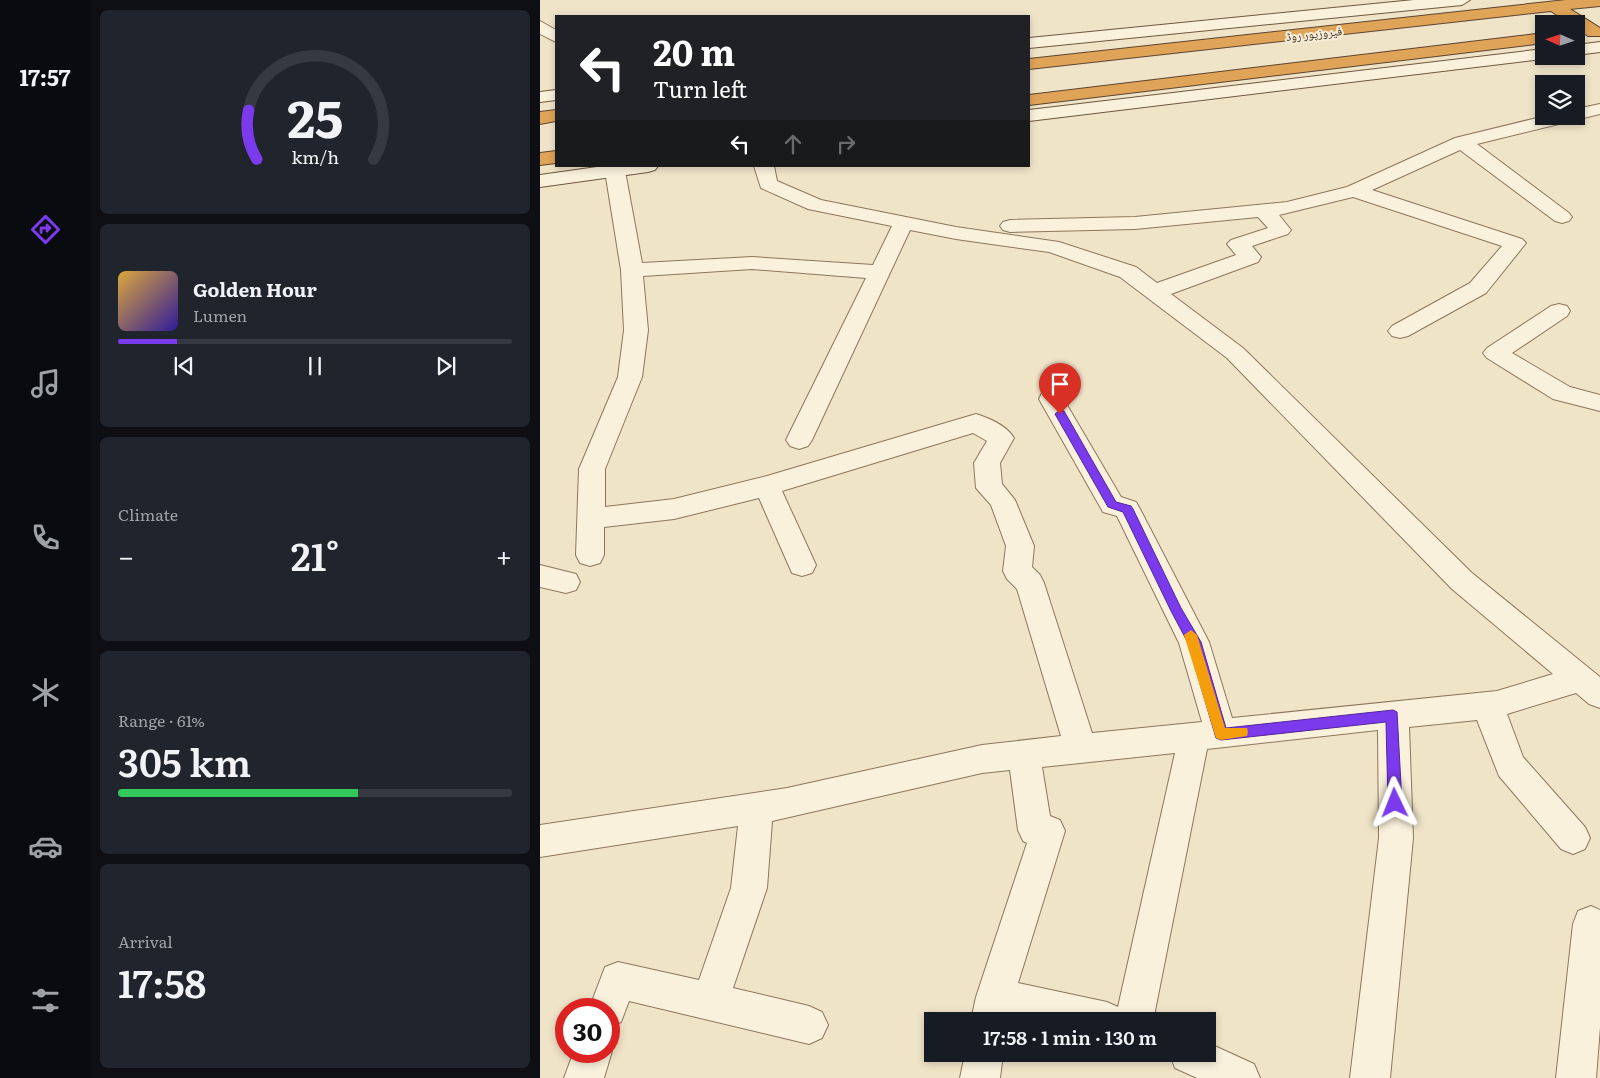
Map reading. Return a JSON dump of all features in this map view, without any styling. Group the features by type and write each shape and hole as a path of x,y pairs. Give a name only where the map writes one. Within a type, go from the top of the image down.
{"highway":[{"name":"فیروزپور روڈ","path":"1030,64 1600,1"},
{"path":"1554,6 1598,37"},
{"path":"1585,35 1598,37"},
{"path":"1030,100 1535,39"},
{"path":"540,118 555,116"},
{"path":"540,159 555,157"}],"street":[{"path":"1030,43 1462,0"},
{"path":"540,26 555,36"},
{"path":"1585,45 1598,37"},
{"path":"1030,116 1535,55"},
{"path":"540,97 555,95"},
{"path":"1585,113 1600,109"},
{"path":"934,228 1135,223 1287,208 1354,191 1462,142 1535,124"},
{"path":"1462,142 1562,217"},
{"path":"540,181 641,167"},
{"path":"764,167 768,184 815,205 934,228 1052,246 1128,272 1235,353 1462,581 1590,687"},
{"path":"590,555 592,469 630,377 636,330 632,270 615,171"},
{"path":"1354,191 1514,243 1478,288 1400,331"},
{"path":"1154,292 1250,257 1238,244 1281,230 1262,210"},
{"path":"799,440 904,222"},
{"path":"632,270 752,263 880,272"},
{"path":"1560,311 1495,353 1562,393 1600,403"},
{"path":"1051,399 1112,504 1127,509 1194,642 1208,736 1136,1012"},
{"path":"590,519 674,508 767,486 976,423 1001,438 987,463 990,488 1002,500 1020,546 1017,571 1030,583 1081,749"},
{"path":"767,486 802,565"},
{"path":"540,841 787,803 982,759 1488,706 1590,687"},
{"path":"1488,706 1510,766 1573,838"},
{"path":"1370,1078 1396,838 1393,716"},
{"path":"1021,1012 992,1009 1048,831 1035,830 1024,755"},
{"path":"710,1002 749,888 756,808"},
{"path":"1576,1078 1592,924"},
{"path":"612,998 618,980 809,1025"},
{"path":"980,1078 983,1062"},
{"path":"1206,1062 1240,1078"},
{"path":"584,1078 589,1063"}],"slow traffic":[{"path":"1191,635 1221,734 1242,732"}],"route":[{"path":"1060,414 1112,504 1127,509 1194,642 1221,734 1393,716 1395,803"}]}
